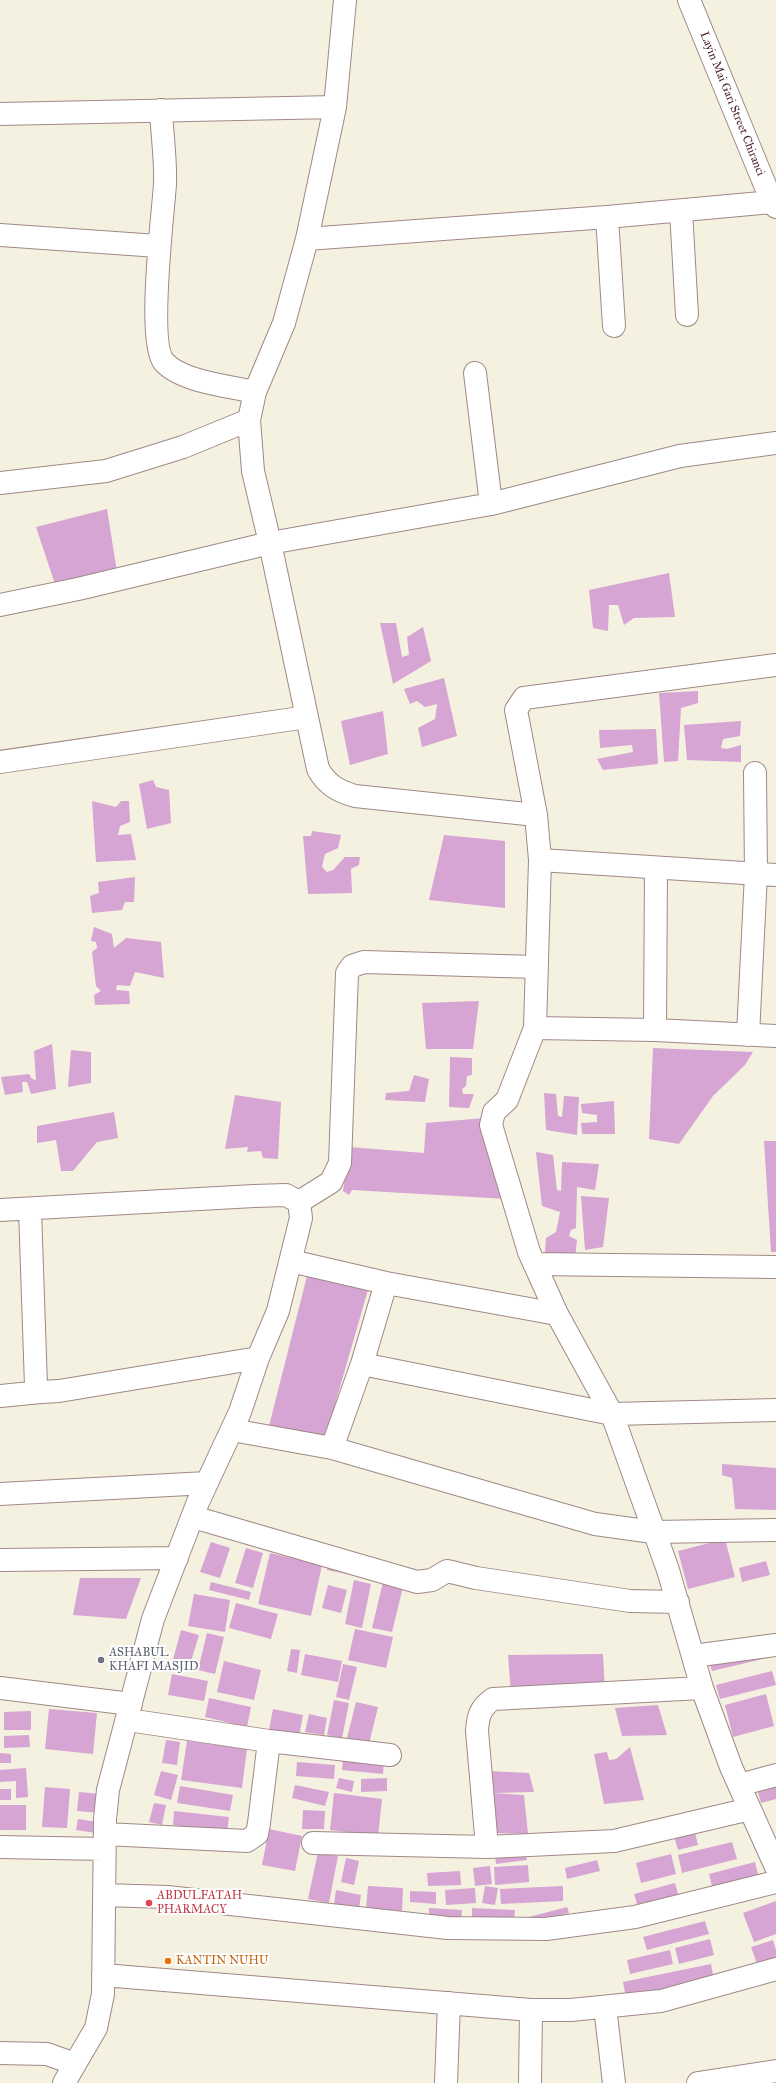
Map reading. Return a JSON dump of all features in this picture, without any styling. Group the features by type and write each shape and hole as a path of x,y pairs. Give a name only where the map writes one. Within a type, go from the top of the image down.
{"street":[{"path":"345,0 335,107 307,239 284,323 255,392 249,420 253,471 270,542 318,769 324,779 338,790 355,796 536,815"},
{"name":"Layin Mai Gari Street Chiranci","path":"689,0 774,204"},
{"path":"0,114 335,107"},
{"path":"161,110 165,182 158,246 157,345 163,361 180,375 255,392"},
{"path":"307,239 607,218 774,204"},
{"path":"681,211 687,315"},
{"path":"607,218 614,326"},
{"path":"0,235 158,246"},
{"path":"475,373 491,504"},
{"path":"0,483 106,470 183,447 249,420"},
{"path":"0,604 78,590 270,542 491,504 680,456 776,443"},
{"path":"776,665 524,698 516,710 536,815 540,860 534,1028 507,1100 494,1112 490,1124 529,1252 558,1314 612,1414 678,1602 702,1688 739,1784 776,1867"},
{"path":"0,762 307,717"},
{"path":"748,1035 766,874 755,772"},
{"path":"540,860 766,874"},
{"path":"656,868 656,1030"},
{"path":"299,1202 331,1182 340,1162 347,973 352,966 364,962 536,968"},
{"path":"534,1028 656,1030 776,1036"},
{"path":"0,1210 30,1210 286,1195 299,1202"},
{"path":"0,2053 47,2054 67,2078 96,2028 103,1994 105,1842 108,1790 153,1619 193,1516 232,1430 258,1358 278,1310 301,1218 299,1202"},
{"path":"30,1210 36,1386 41,1392"},
{"path":"291,1261 386,1283 558,1314"},
{"path":"535,1264 776,1267"},
{"path":"332,1448 362,1364 386,1283"},
{"path":"0,1396 59,1391 258,1358"},
{"path":"362,1364 612,1414 776,1410"},
{"path":"232,1430 332,1448 595,1524 653,1532 776,1530"},
{"path":"0,1494 207,1483"},
{"path":"193,1516 417,1582 432,1580 447,1571 476,1578 630,1601 678,1602"},
{"path":"0,1560 177,1558"},
{"path":"693,1656 776,1645"},
{"path":"0,1688 129,1712 269,1741 390,1755"},
{"path":"487,1847 477,1731 478,1716 484,1706 493,1699 702,1688"},
{"path":"0,1847 105,1842 247,1842 257,1834 269,1741"},
{"path":"739,1784 776,1775"},
{"path":"313,1843 487,1847 614,1841 750,1809"},
{"path":"104,1895 167,1897 448,1928 546,1929 635,1917 776,1882"},
{"path":"103,1975 531,2010 571,2010 661,2001 776,1968"},
{"path":"446,2083 449,2003"},
{"path":"604,2007 614,2083"},
{"path":"530,2083 531,2010"},
{"path":"698,2083 776,2071"}],"building":[{"path":"107,509 117,572 56,587 36,527"},
{"path":"669,573 675,617 634,618 624,625 618,605 609,605 608,631 593,628 589,590"},
{"path":"380,623 396,623 402,657 409,655 407,637 423,627 431,661 393,684"},
{"path":"444,678 457,736 422,747 418,728 435,719 437,704 425,707 417,701 410,704 404,689"},
{"path":"698,691 698,703 681,708 678,761 664,762 659,693"},
{"path":"383,711 388,754 350,765 341,721"},
{"path":"741,721 740,736 723,739 721,748 727,749 741,745 741,762 687,760 684,725"},
{"path":"656,729 658,764 603,770 597,759 633,752 632,745 600,748 599,730"},
{"path":"153,780 156,787 169,790 171,823 147,829 139,784"},
{"path":"92,801 116,807 121,801 129,801 130,822 120,826 118,835 131,834 136,860 96,862"},
{"path":"312,831 341,835 338,848 325,854 322,867 327,872 333,870 345,857 360,857 359,865 351,869 352,893 308,894 303,836 311,836"},
{"path":"444,835 505,841 505,908 429,900"},
{"path":"135,877 134,902 125,902 122,910 92,913 90,896 99,893 98,882"},
{"path":"94,927 112,934 114,948 126,938 161,942 164,978 135,972 130,986 117,985 116,990 129,991 130,1004 95,1005 94,995 101,991 96,986 92,952 97,948 96,942 91,941"},
{"path":"479,1001 473,1049 426,1049 422,1003"},
{"path":"52,1044 56,1089 31,1094 27,1082 22,1082 23,1092 5,1095 1,1077 29,1074 32,1079 36,1080 34,1051"},
{"path":"653,1048 753,1052 745,1065 713,1096 679,1144 649,1139"},
{"path":"71,1050 91,1052 91,1083 68,1087"},
{"path":"450,1057 472,1058 472,1075 467,1076 466,1086 462,1089 463,1094 474,1094 469,1108 449,1107"},
{"path":"414,1075 429,1079 425,1102 385,1100 386,1093 409,1091"},
{"path":"544,1093 556,1094 558,1116 562,1117 564,1096 579,1097 577,1135 546,1130"},
{"path":"235,1095 281,1102 278,1159 263,1158 261,1151 247,1152 248,1147 225,1149"},
{"path":"614,1101 615,1134 582,1134 581,1123 597,1122 597,1115 582,1113 581,1104"},
{"path":"114,1112 118,1138 97,1142 73,1171 61,1171 56,1140 37,1143 37,1126"},
{"path":"484,1118 507,1199 352,1190 349,1195 343,1191 349,1147 424,1153 426,1123"},
{"path":"764,1141 776,1141 776,1252 771,1252"},
{"path":"536,1152 553,1155 557,1190 561,1191 562,1162 599,1164 595,1190 577,1187 576,1228 571,1230 569,1236 577,1240 575,1258 545,1253 546,1238 556,1232 560,1212 542,1206"},
{"path":"581,1196 609,1198 603,1247 585,1250"},
{"path":"307,1276 368,1290 325,1439 269,1426"},
{"path":"722,1464 776,1468 776,1510 735,1509 732,1478 722,1475"},
{"path":"725,1539 735,1577 688,1589 678,1551"},
{"path":"211,1542 230,1548 220,1578 200,1572"},
{"path":"246,1548 263,1553 253,1588 235,1583"},
{"path":"270,1553 322,1565 311,1616 258,1604"},
{"path":"329,1561 354,1567 352,1575 327,1570"},
{"path":"766,1561 770,1575 742,1582 739,1568"},
{"path":"80,1578 141,1578 126,1619 73,1615"},
{"path":"354,1580 371,1584 362,1628 345,1624"},
{"path":"211,1582 251,1592 249,1600 209,1590"},
{"path":"383,1582 403,1587 392,1632 372,1628"},
{"path":"328,1585 347,1590 341,1613 322,1608"},
{"path":"194,1594 230,1600 225,1632 188,1626"},
{"path":"236,1603 278,1614 271,1639 229,1628"},
{"path":"355,1629 393,1637 386,1668 348,1660"},
{"path":"181,1630 199,1635 189,1668 172,1663"},
{"path":"207,1633 224,1637 215,1674 198,1670"},
{"path":"291,1649 300,1650 297,1673 287,1671"},
{"path":"766,1650 767,1658 712,1671 710,1665"},
{"path":"305,1654 342,1661 338,1682 301,1675"},
{"path":"603,1654 605,1691 511,1694 508,1655"},
{"path":"224,1661 261,1670 254,1700 217,1692"},
{"path":"343,1664 357,1667 349,1700 336,1697"},
{"path":"772,1671 776,1685 720,1699 716,1685"},
{"path":"172,1674 208,1681 204,1701 168,1695"},
{"path":"766,1694 774,1726 733,1737 725,1705"},
{"path":"209,1698 251,1707 247,1727 205,1717"},
{"path":"334,1700 349,1703 342,1738 327,1735"},
{"path":"356,1702 378,1707 369,1744 347,1738"},
{"path":"658,1705 667,1735 622,1736 615,1708"},
{"path":"49,1709 97,1713 93,1754 45,1749"},
{"path":"273,1709 303,1715 299,1736 269,1730"},
{"path":"31,1711 31,1730 4,1730 4,1712"},
{"path":"309,1714 327,1718 324,1735 305,1732"},
{"path":"29,1735 30,1747 4,1748 4,1736"},
{"path":"166,1740 180,1742 177,1765 162,1763"},
{"path":"187,1741 247,1749 242,1788 181,1780"},
{"path":"630,1747 644,1800 604,1804 594,1754 607,1752 609,1760 616,1759"},
{"path":"0,1753 11,1754 11,1763 0,1763"},
{"path":"343,1757 384,1761 383,1774 342,1770"},
{"path":"297,1762 335,1765 334,1779 296,1776"},
{"path":"26,1768 28,1797 16,1798 16,1781 0,1782 0,1770"},
{"path":"161,1771 178,1775 171,1800 154,1795"},
{"path":"487,1771 529,1773 534,1792 493,1793 524,1795 528,1834 495,1833"},
{"path":"339,1778 354,1781 352,1792 336,1788"},
{"path":"387,1778 387,1791 361,1792 361,1779"},
{"path":"295,1785 329,1792 325,1806 292,1798"},
{"path":"776,1785 776,1799 761,1803 757,1789"},
{"path":"180,1786 233,1795 230,1811 177,1803"},
{"path":"45,1787 70,1789 67,1828 42,1827"},
{"path":"0,1789 11,1789 11,1800 0,1800"},
{"path":"79,1792 101,1794 100,1813 77,1811"},
{"path":"334,1793 382,1799 378,1836 330,1830"},
{"path":"154,1803 166,1805 162,1825 149,1822"},
{"path":"0,1805 26,1805 26,1830 0,1830"},
{"path":"303,1810 325,1811 324,1829 302,1829"},
{"path":"174,1811 229,1817 227,1832 173,1825"},
{"path":"78,1819 98,1822 96,1833 76,1830"},
{"path":"693,1825 698,1845 678,1850 672,1829"},
{"path":"269,1829 302,1836 295,1871 262,1865"},
{"path":"732,1842 737,1859 682,1873 678,1855"},
{"path":"526,1851 527,1860 496,1864 495,1855"},
{"path":"318,1852 338,1856 329,1903 308,1899"},
{"path":"671,1854 676,1874 641,1883 636,1863"},
{"path":"346,1858 359,1861 354,1885 341,1882"},
{"path":"597,1860 600,1871 567,1879 565,1868"},
{"path":"755,1862 760,1882 714,1894 709,1874"},
{"path":"528,1865 529,1882 495,1885 494,1867"},
{"path":"490,1866 492,1884 475,1886 473,1868"},
{"path":"460,1871 461,1885 428,1886 427,1873"},
{"path":"675,1883 680,1901 639,1911 634,1894"},
{"path":"368,1886 403,1888 402,1912 366,1909"},
{"path":"485,1886 498,1888 495,1905 482,1903"},
{"path":"563,1886 563,1901 501,1904 500,1889"},
{"path":"475,1888 476,1903 446,1905 445,1890"},
{"path":"336,1890 361,1895 359,1908 334,1904"},
{"path":"410,1891 436,1892 436,1904 410,1902"},
{"path":"776,1901 776,1934 754,1942 743,1913"},
{"path":"567,1907 569,1913 527,1924 525,1918"},
{"path":"429,1908 462,1910 461,1920 429,1918"},
{"path":"472,1908 515,1910 514,1920 472,1918"},
{"path":"705,1921 709,1934 647,1950 643,1937"},
{"path":"710,1939 714,1955 679,1964 675,1948"},
{"path":"773,1940 776,1950 776,1963 759,1969 751,1947"},
{"path":"670,1950 673,1964 630,1974 627,1960"},
{"path":"711,1964 715,1985 627,2003 623,1982"}],"place":[{"name":"ASHABUL KHAFI MASJID","path":"101,1660"},
{"name":"ABDULFATAH PHARMACY","path":"149,1903"},
{"name":"KANTIN NUHU","path":"168,1961"}]}
